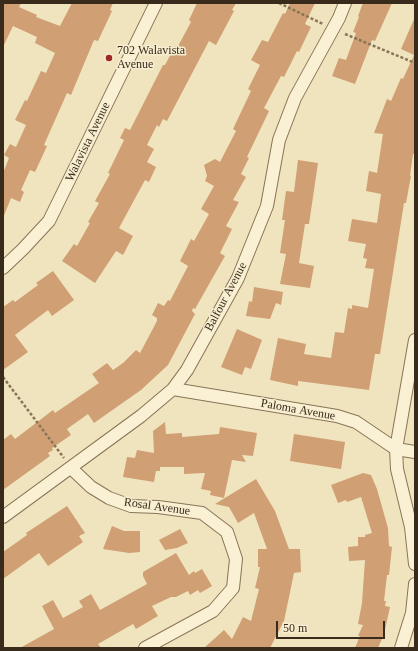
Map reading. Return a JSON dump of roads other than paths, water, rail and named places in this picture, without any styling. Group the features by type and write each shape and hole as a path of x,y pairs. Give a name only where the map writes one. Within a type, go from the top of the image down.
{"street":[{"name":"Walavista Avenue","path":"3,268 49,221 156,3"},
{"name":"Balfour Avenue","path":"3,517 141,416 173,389 187,370 238,278 267,206 279,140 295,98 345,3"},
{"path":"415,340 396,449 397,469 411,526 415,564"},
{"name":"Paloma Avenue","path":"173,389 337,416 356,422 396,449 415,452"},
{"name":"Rosal Avenue","path":"71,468 91,487 109,498 131,506 158,507 202,513 227,532 236,559 233,588 213,611 145,648"},
{"path":"401,648 412,613 415,584"}],"place":[{"name":"702 Walavista Avenue","path":"109,58"}]}
